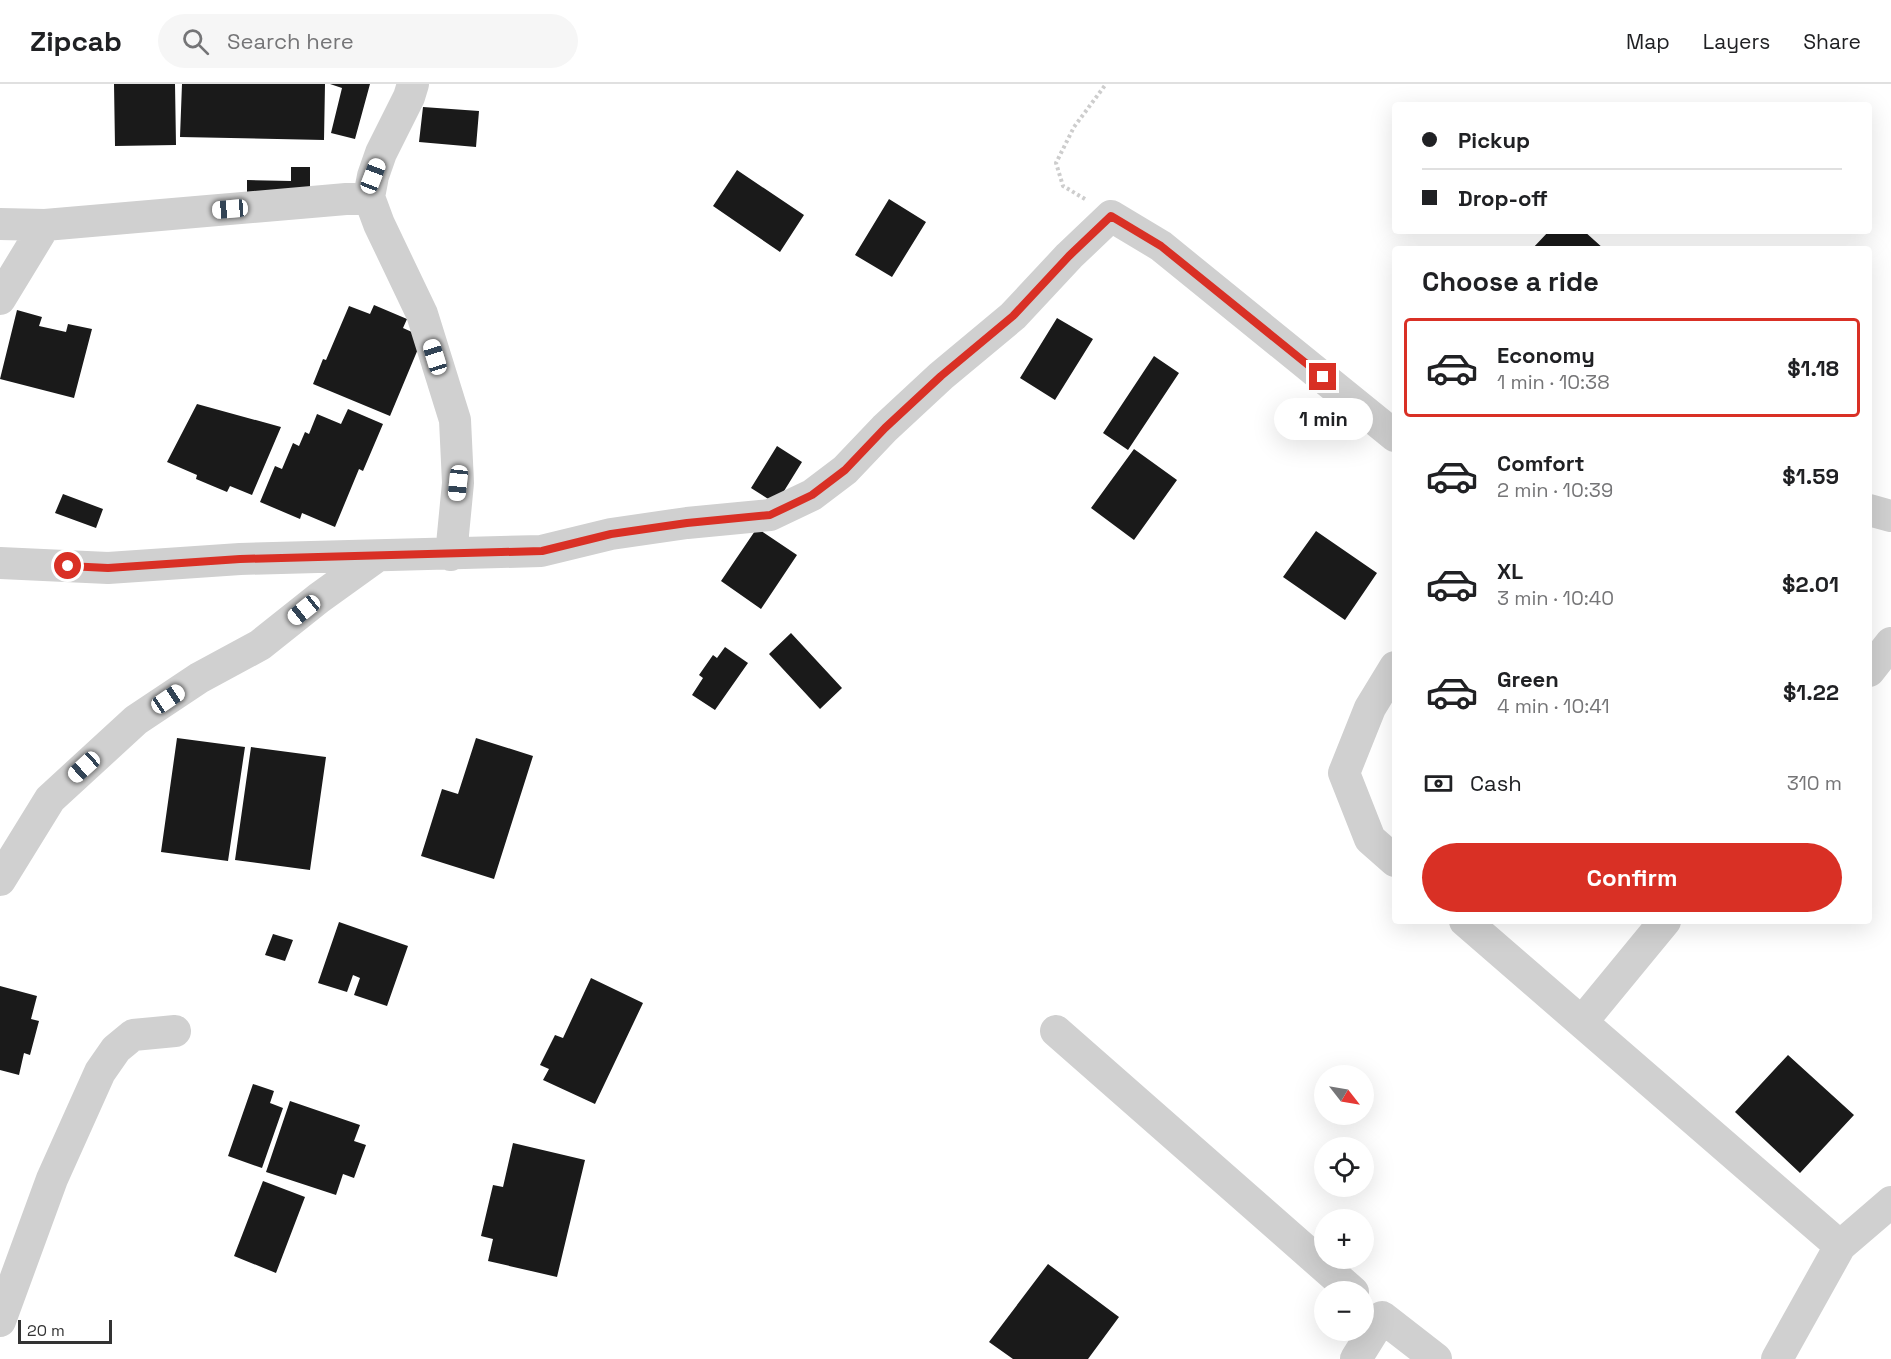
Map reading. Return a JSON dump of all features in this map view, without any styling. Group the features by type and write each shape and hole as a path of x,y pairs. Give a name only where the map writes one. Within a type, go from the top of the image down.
{"street":[{"path":"413,84 377,164 369,197 379,224 422,314 455,420 458,483 451,555"},
{"path":"0,224 45,225 369,197"},
{"path":"0,563 108,568 240,559 542,551 611,534 687,523 770,515 812,495 845,470 885,428 941,376 1013,316 1069,256 1111,216 1161,246 1392,433"},
{"path":"0,299 45,225"},
{"path":"1872,511 1891,516"},
{"path":"0,880 50,799 136,720 199,678 260,645 376,557"},
{"path":"1872,667 1891,643"},
{"path":"1392,672 1370,708 1344,773 1370,839 1392,858"},
{"path":"1468,924 1840,1246"},
{"path":"1582,1022 1663,924"},
{"path":"0,1321 52,1179 100,1072 116,1048 133,1035 175,1031"},
{"path":"1056,1031 1340,1281"},
{"path":"1777,1359 1840,1246 1891,1202"},
{"path":"1374,1310 1436,1359"},
{"path":"1356,1359 1362,1341"}],"path":[{"path":"1106,84 1074,127 1056,164 1064,186 1111,216"}],"building":[{"path":"114,84 175,84 176,145 115,146"},
{"path":"182,84 325,84 324,140 180,137"},
{"path":"330,84 370,84 355,139 331,133 342,88"},
{"path":"423,107 479,111 476,147 419,142"},
{"path":"291,167 310,167 310,199 247,199 247,180 291,181"},
{"path":"737,170 804,215 780,252 713,206"},
{"path":"889,199 926,222 892,277 855,255"},
{"path":"1546,234 1587,234 1601,246 1535,246"},
{"path":"374,305 407,319 403,328 423,337 390,416 313,384 349,306 370,314"},
{"path":"17,310 42,317 39,326 66,332 68,324 92,329 74,398 0,379"},
{"path":"1057,318 1093,339 1055,400 1020,378"},
{"path":"1154,356 1179,373 1128,450 1103,433"},
{"path":"197,404 281,427 252,495 230,486 227,492 196,479 197,475 167,462"},
{"path":"348,409 383,424 363,471 359,469 335,527 302,513 300,519 260,502 275,466 282,469 293,443 299,446 305,432 309,434 317,414 341,424"},
{"path":"777,446 802,462 776,504 751,488"},
{"path":"1134,449 1177,480 1134,540 1091,508"},
{"path":"63,494 103,509 96,528 55,513"},
{"path":"757,528 797,555 761,609 721,581"},
{"path":"1316,531 1377,573 1345,620 1283,577"},
{"path":"791,633 842,688 820,709 769,654"},
{"path":"725,647 748,663 715,710 692,695 703,678 699,675 713,655 717,658"},
{"path":"177,738 245,747 228,861 161,852"},
{"path":"476,738 533,756 494,879 421,856 442,789 458,794"},
{"path":"251,747 326,757 310,870 235,860"},
{"path":"339,922 408,946 387,1006 354,995 360,978 353,975 347,992 318,983"},
{"path":"273,934 293,940 285,961 265,955"},
{"path":"591,978 643,1003 595,1104 543,1080 549,1069 540,1065 555,1035 563,1038"},
{"path":"0,986 37,996 31,1019 39,1021 30,1055 24,1053 19,1075 0,1070"},
{"path":"1788,1055 1854,1115 1800,1173 1735,1112"},
{"path":"253,1084 274,1091 270,1103 283,1108 262,1168 228,1156"},
{"path":"290,1101 360,1125 354,1141 366,1145 354,1178 343,1174 336,1195 266,1172"},
{"path":"513,1143 585,1160 557,1277 488,1261 493,1239 481,1236 493,1185 503,1187"},
{"path":"263,1181 305,1197 276,1273 234,1256"},
{"path":"1048,1264 1119,1317 1088,1359 1013,1359 989,1342"}],"route":[{"path":"68,566 108,568 240,559 542,551 611,534 687,523 770,515 812,495 845,470 885,428 941,376 1013,316 1069,256 1111,216 1161,246 1323,377"}]}
